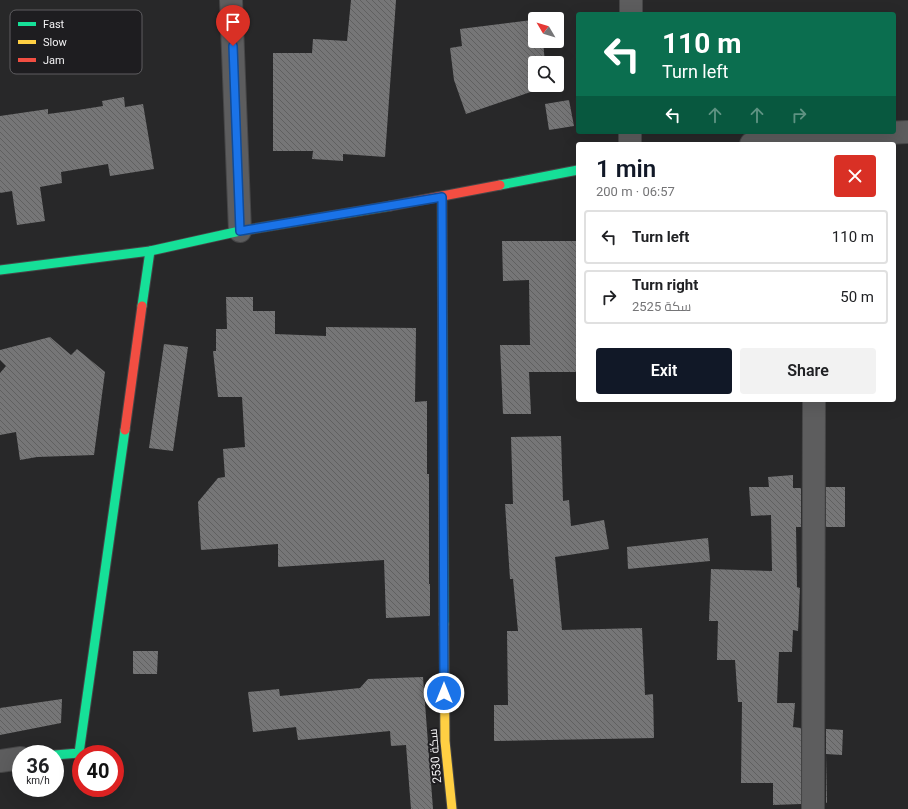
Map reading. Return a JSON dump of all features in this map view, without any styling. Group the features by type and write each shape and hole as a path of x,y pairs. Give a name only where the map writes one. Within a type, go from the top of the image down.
{"street":[{"path":"231,0 240,231"},
{"path":"631,0 631,12"},
{"path":"896,133 908,132"},
{"path":"783,142 885,134"},
{"path":"0,270 150,251 240,231 442,197 576,170"},
{"name":"سكة 2530","path":"442,197 445,741 452,809"},
{"path":"64,754 79,752 150,251"},
{"path":"813,809 814,402"},
{"path":"0,760 12,759"}],"building":[{"path":"351,0 396,0 385,157 343,154 343,161 312,159 313,151 273,151 273,53 312,53 313,39 347,41"},
{"path":"528,20 528,48 544,48 544,56 528,56 528,92 530,92 466,114 454,80 450,48 462,46 460,29"},
{"path":"124,97 125,107 143,104 154,169 110,176 108,164 61,172 62,183 40,187 45,221 17,225 12,191 0,193 0,116 48,109 48,114 78,110 103,106 102,101"},
{"path":"569,100 574,126 549,130 545,104"},
{"path":"502,241 576,241 576,372 529,372 531,414 503,414 500,345 530,345 529,280 503,281"},
{"path":"226,297 253,297 253,311 275,311 275,334 326,336 326,327 416,328 415,402 427,401 430,616 386,618 384,560 278,567 278,544 201,550 198,502 218,478 225,477 223,449 245,447 242,397 218,397 213,351 216,351 216,329 227,329"},
{"path":"50,337 71,355 77,349 105,372 94,455 37,457 20,460 16,432 0,435 0,373 6,366 0,360 0,350"},
{"path":"164,344 188,347 173,451 149,448"},
{"path":"561,436 563,501 569,500 571,526 604,520 609,549 555,557 562,630 642,628 645,695 653,694 654,738 494,741 494,705 508,705 507,631 518,631 513,579 510,579 505,504 513,504 511,437"},
{"path":"793,475 793,488 801,488 801,527 796,527 797,587 800,588 798,631 793,630 792,652 779,652 777,703 795,703 793,727 801,728 801,804 773,805 773,783 741,783 742,702 738,702 735,660 717,660 718,621 709,621 711,569 772,571 771,515 751,516 749,487 769,487 768,477"},
{"path":"826,487 845,487 845,527 826,527"},
{"path":"708,538 710,561 628,569 627,547"},
{"path":"133,651 158,651 157,674 133,674"},
{"path":"423,677 433,809 411,809 406,745 391,746 390,731 298,740 296,727 253,732 248,692 279,689 280,696 360,688 368,679"},
{"path":"62,699 61,723 0,735 0,708"},
{"path":"826,729 843,730 842,755 826,754"},
{"path":"826,754 827,803 826,803"}],"traffic: fast":[{"path":"500,185 576,170"},
{"path":"442,197 444,624"},
{"path":"0,270 150,251 240,231 390,206"},
{"path":"142,306 150,251"},
{"path":"64,754 79,753 125,430"}],"traffic: slow":[{"path":"444,624 445,741 452,809"}],"traffic: jam":[{"path":"390,206 500,185"},
{"path":"125,430 142,306"}],"route":[{"path":"233,46 240,231 442,197 444,693"}]}
